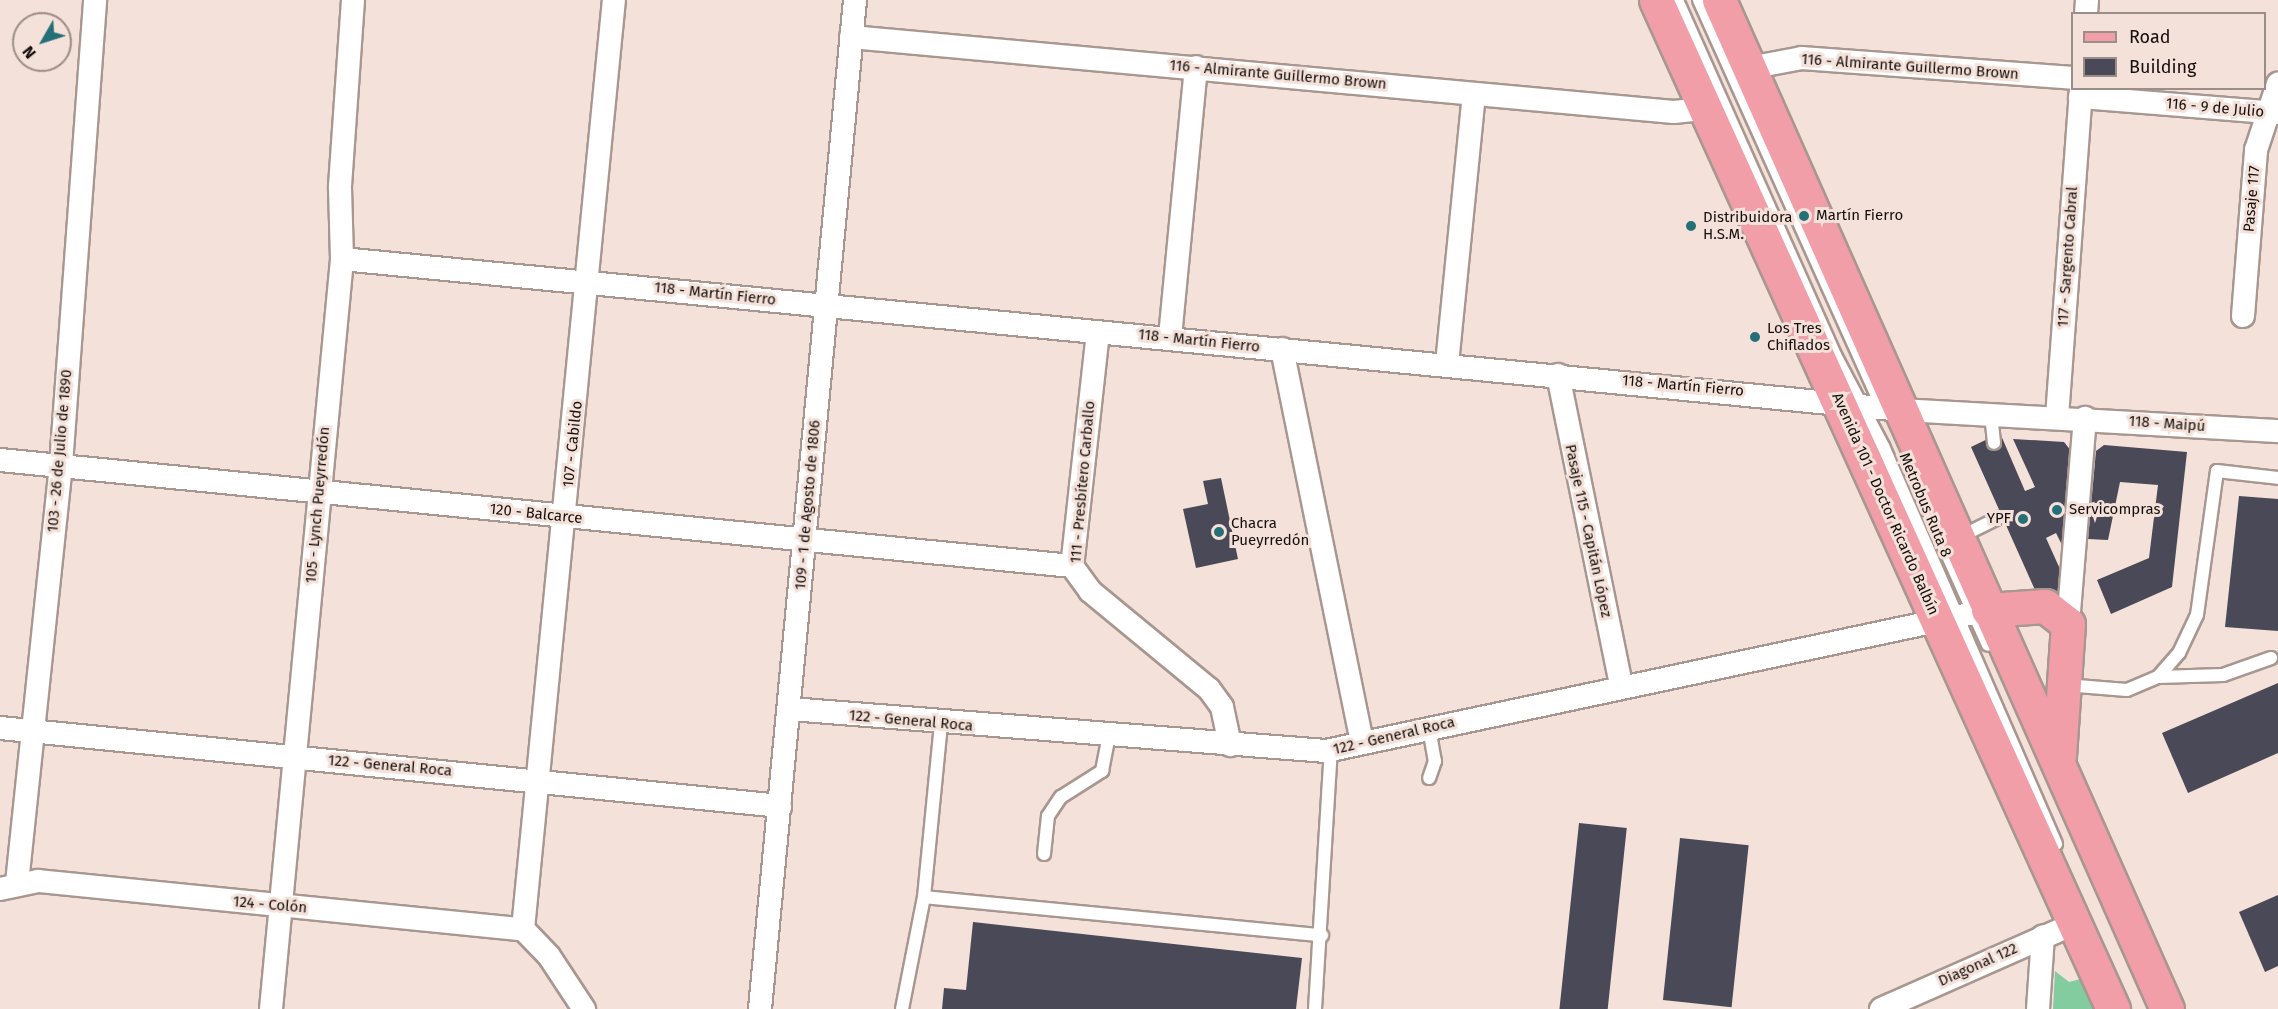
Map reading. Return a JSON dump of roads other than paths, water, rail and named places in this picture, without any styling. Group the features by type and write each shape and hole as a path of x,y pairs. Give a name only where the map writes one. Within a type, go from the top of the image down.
{"main road":[{"name":"Avenida 101 - Doctor Ricardo Balbín","path":"1656,0 1705,109 1875,410 1957,538 1964,616 2060,764 2167,1009"},
{"name":"Avenida 101 - Doctor Ricardo Balbín","path":"1719,0 1749,68 1875,410 1964,616 2084,919 2113,1009"},
{"path":"1964,616 2045,606 2068,624 2060,764"}],"street":[{"name":"103 - 26 de Julio de 1890","path":"8,886 32,731 61,465 95,0"},
{"name":"105 - Lynch Pueyrredón","path":"271,1009 296,757 318,493 342,259 340,186 353,0"},
{"name":"107 - Cabildo","path":"523,930 541,781 614,0"},
{"name":"109 - 1 de Agosto de 1806","path":"760,1009 855,0"},
{"name":"116 - Almirante Guillermo Brown","path":"851,37 1674,112 1705,109"},
{"name":"116 - Almirante Guillermo Brown","path":"1749,68 1802,58 2071,87"},
{"path":"1170,337 1196,67"},
{"name":"Pasaje 117","path":"2243,316 2256,150 2273,113 2278,84"},
{"name":"117 - Sargento Cabral","path":"2057,417 2078,90"},
{"name":"116 - 9 de Julio","path":"2094,90 2273,113"},
{"path":"1447,364 1474,94"},
{"name":"118 - Martín Fierro","path":"342,259 589,280 1098,332 1447,364 1875,410 2057,417"},
{"name":"111 - Presbítero Carballo","path":"1098,332 1072,566 1090,591 1209,689 1222,707 1230,745"},
{"path":"1282,349 1362,743"},
{"name":"Pasaje 115 - Capitán López","path":"1558,375 1621,686"},
{"name":"118 - Maipú","path":"2057,417 2278,431"},
{"path":"2068,624 2085,418"},
{"name":"120 - Balcarce","path":"0,460 1072,566"},
{"name":"122 - General Roca","path":"790,709 941,724 1331,751 1621,686 1964,616"},
{"name":"122 - General Roca","path":"0,728 780,806"},
{"name":"124 - Colón","path":"8,886 282,907 523,930"},
{"name":"Diagonal 122","path":"1881,1009 2084,919"},
{"path":"523,930 549,956 584,1009"},
{"path":"2038,1009 2043,936"}],"lane":[{"path":"1677,0 1875,410"},
{"path":"1699,0 1875,410"},
{"path":"1991,414 1994,443"},
{"path":"2158,677 2180,653 2197,615 2217,471 2278,477"},
{"name":"Metrobus Ruta 8","path":"1926,506 1964,616 2062,857"},
{"path":"1957,538 1998,518"},
{"name":"Metrobus Ruta 8","path":"1964,616 1995,661"},
{"path":"2064,685 2127,690 2158,677 2223,675 2271,658"},
{"path":"2013,699 2153,1009"},
{"path":"902,1009 924,897 941,724"},
{"path":"1429,728 1435,761 1429,778"},
{"path":"1044,854 1048,816 1061,797 1102,771 1109,736"},
{"path":"1315,1009 1322,935 1331,751"},
{"path":"924,897 1322,935"},
{"path":"2105,955 2129,1009"}],"place":[{"name":"Martín Fierro","path":"1804,216"},
{"name":"Distribuidora H.S.M.","path":"1691,226"},
{"name":"Los Tres Chiflados","path":"1755,337"},
{"name":"Servicompras","path":"2057,510"},
{"name":"YPF","path":"2023,519"},
{"name":"Chacra Pueyrredón","path":"1219,532"}]}
